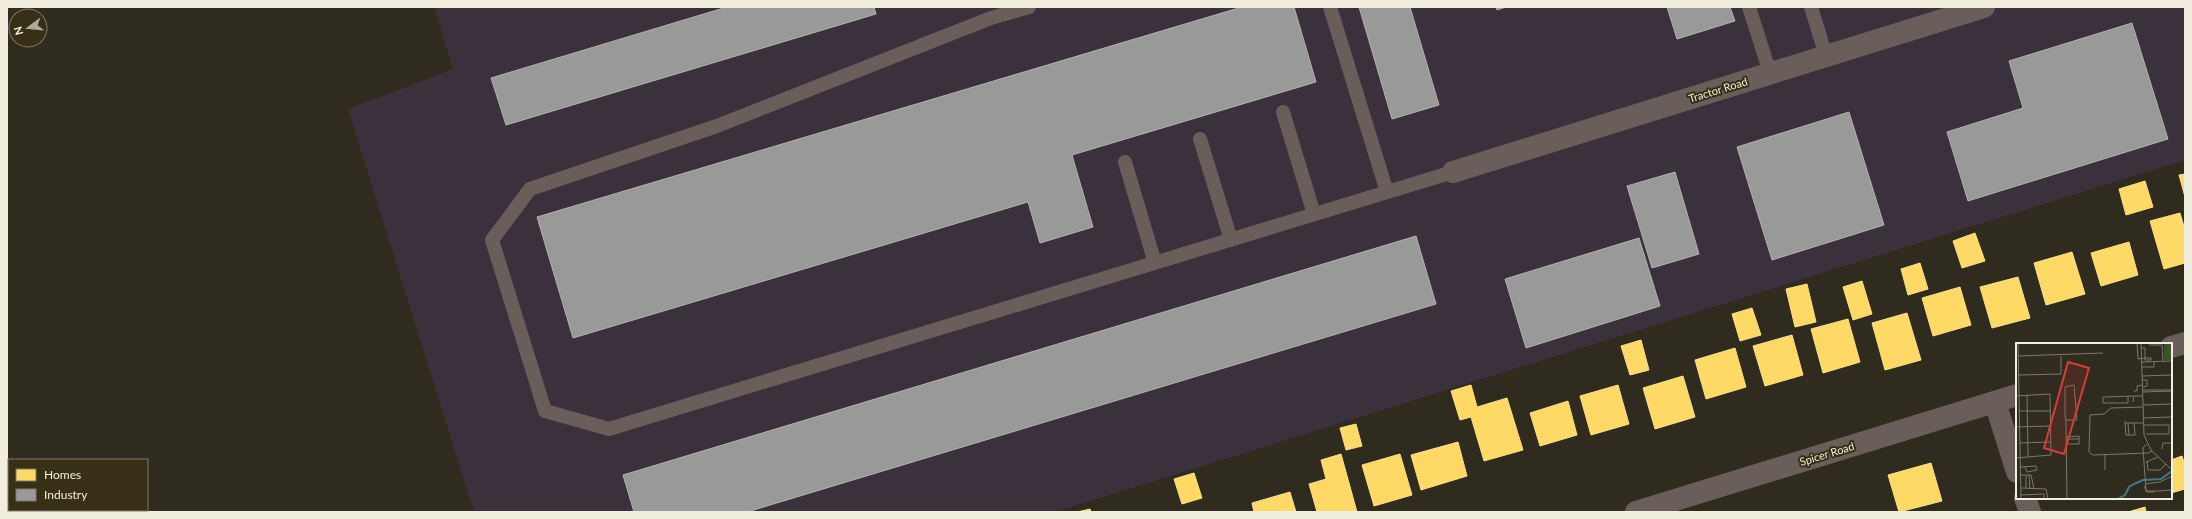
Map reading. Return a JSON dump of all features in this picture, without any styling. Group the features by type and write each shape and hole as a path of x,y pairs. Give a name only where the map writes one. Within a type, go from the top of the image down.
{"street":[{"name":"Tractor Road","path":"1453,172 1826,56 1944,13 1984,7"},
{"path":"2172,347 2185,342"},
{"name":"Spicer Road","path":"1636,512 2016,395"},
{"path":"1995,402 2016,469"},
{"path":"2025,499 2030,512"}],"lane":[{"path":"1029,7 991,18 717,126 530,189 492,240 545,411 609,429 1453,172"},
{"path":"1330,7 1387,192"},
{"path":"1749,7 1770,73"},
{"path":"1811,7 1826,56"},
{"path":"1283,112 1314,214"},
{"path":"1200,139 1231,240"},
{"path":"1125,162 1155,263"}],"shaded area":[{"path":"434,7 2185,7 2185,160 1055,512 474,512 348,109 453,69"}],"building: Homes":[{"path":"2185,174 2185,197 2179,175"},
{"path":"2145,181 2153,207 2126,215 2119,189"},
{"path":"2180,213 2185,230 2185,263 2164,269 2150,221"},
{"path":"1975,233 1985,261 1962,268 1953,241"},
{"path":"2129,242 2138,275 2101,286 2091,253"},
{"path":"2072,252 2085,294 2046,305 2034,263"},
{"path":"1920,263 1928,289 1908,295 1901,269"},
{"path":"2018,277 2030,318 1992,328 1980,287"},
{"path":"1862,281 1872,314 1853,320 1843,287"},
{"path":"1807,284 1816,322 1795,327 1786,289"},
{"path":"1960,287 1971,325 1933,336 1922,298"},
{"path":"1752,308 1761,335 1740,341 1732,314"},
{"path":"1907,313 1921,360 1885,370 1872,323"},
{"path":"1848,319 1860,362 1823,373 1811,329"},
{"path":"1792,335 1803,375 1765,386 1753,346"},
{"path":"1641,340 1649,370 1630,375 1621,346"},
{"path":"1735,348 1746,387 1706,399 1695,360"},
{"path":"1683,376 1695,417 1655,429 1643,388"},
{"path":"1471,385 1477,407 1507,398 1523,450 1484,461 1471,417 1460,420 1451,391"},
{"path":"1618,385 1629,424 1591,435 1580,396"},
{"path":"1568,401 1577,435 1540,446 1530,413"},
{"path":"1356,424 1362,446 1346,450 1340,428"},
{"path":"1458,442 1467,476 1421,490 1411,455"},
{"path":"1341,454 1357,512 1317,512 1309,484 1326,479 1321,460"},
{"path":"1400,454 1412,495 1374,506 1362,465"},
{"path":"2182,456 2185,465 2185,489 2172,493 2172,460"},
{"path":"1931,463 1942,501 1899,512 1888,475"},
{"path":"1194,473 1202,498 1182,504 1174,479"},
{"path":"1290,492 1296,512 1254,512 1252,503"},
{"path":"2145,507 2146,512 2128,512"},
{"path":"1090,509 1091,512 1077,512"}],"building: Industry":[{"path":"727,7 874,7 876,14 506,125 491,78"},
{"path":"1242,7 1294,7 1316,82 1072,155 1093,227 1040,243 1028,202 573,338 537,217"},
{"path":"1359,7 1410,7 1439,105 1392,119"},
{"path":"1496,7 1506,7 1497,10"},
{"path":"1667,7 1730,7 1735,21 1677,39"},
{"path":"2132,23 2168,139 1968,201 1947,132 2023,108 2009,61"},
{"path":"1849,112 1884,225 1772,260 1737,147"},
{"path":"1675,172 1699,254 1652,268 1627,186"},
{"path":"1416,236 1436,304 747,512 634,512 623,475"},
{"path":"1639,238 1660,306 1526,348 1505,279"}]}
